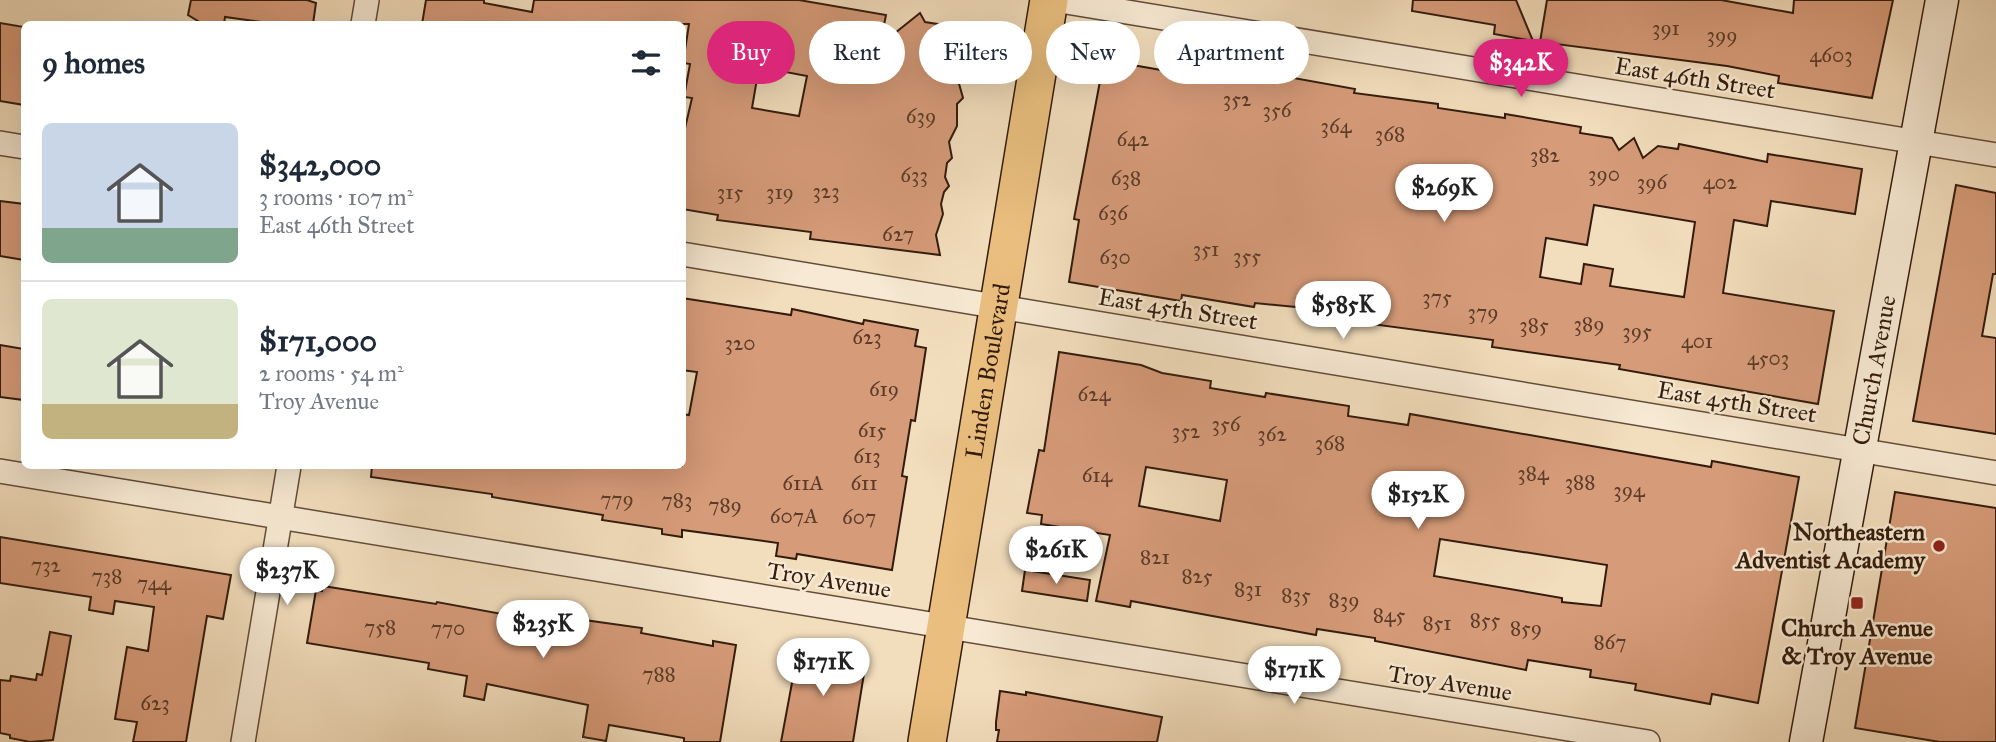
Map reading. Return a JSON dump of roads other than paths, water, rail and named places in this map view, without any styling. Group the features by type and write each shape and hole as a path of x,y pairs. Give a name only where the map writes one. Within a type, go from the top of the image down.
{"highway":[{"name":"Linden Boulevard","path":"927,742 1052,0"}],"main road":[{"name":"Church Avenue","path":"1806,742 1942,0"}],"street":[{"path":"364,21 367,0"},
{"name":"East 46th Street","path":"1052,0 1996,155"},
{"path":"0,143 21,146"},
{"name":"East 45th Street","path":"686,255 1996,472"},
{"path":"243,742 288,469"},
{"name":"Troy Avenue","path":"0,471 1648,742"}],"place":[{"name":"Northeastern Adventist Academy","path":"1939,546"},
{"name":"Church Avenue & Troy Avenue","path":"1857,603"}]}
